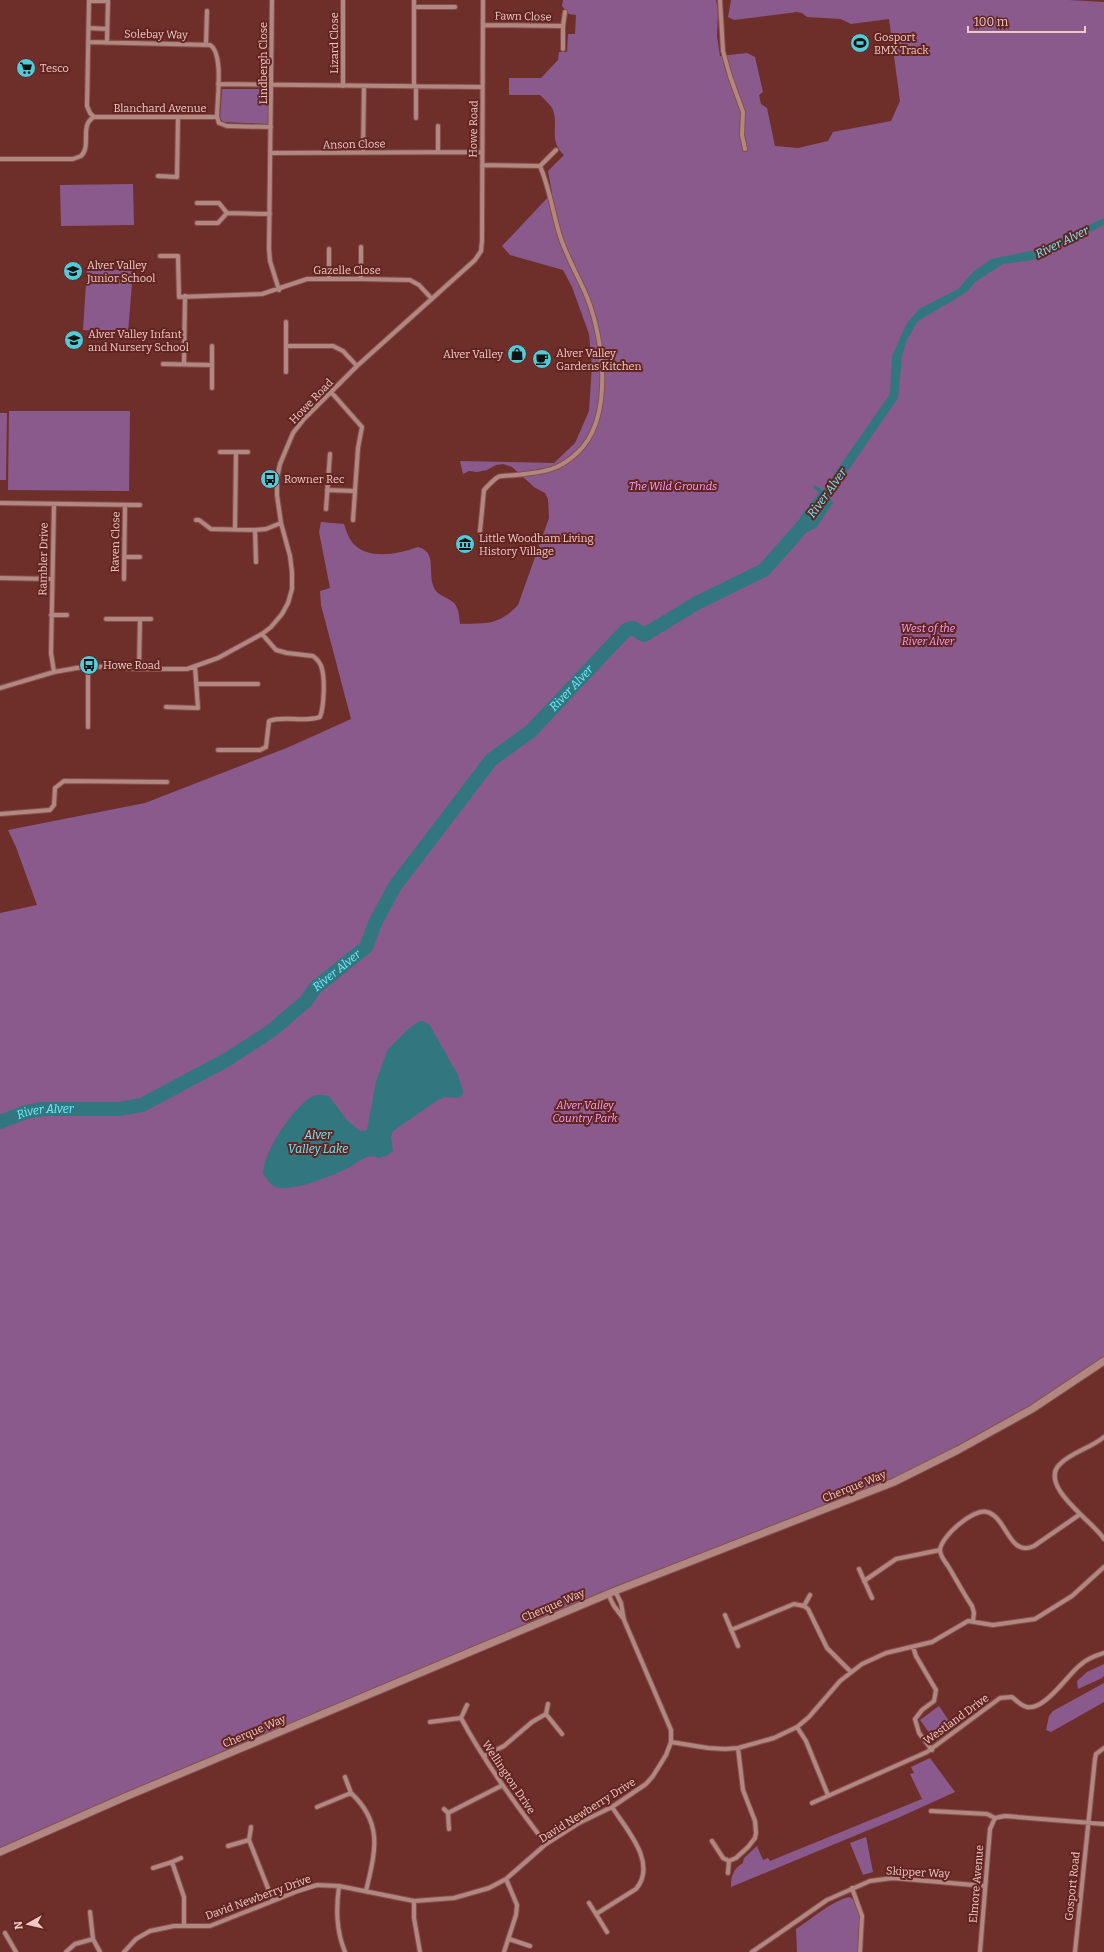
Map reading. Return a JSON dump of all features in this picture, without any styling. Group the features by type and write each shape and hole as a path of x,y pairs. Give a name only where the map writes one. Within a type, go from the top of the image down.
{"street":[{"name":"Lindbergh Close","path":"272,0 269,249 270,261 279,290"},
{"name":"Lizard Close","path":"343,0 343,86"},
{"path":"414,0 416,118"},
{"name":"Howe Road","path":"0,688 54,672 88,666 139,669 187,669 218,658 262,634 282,614 288,603 292,589 290,556 281,523 277,495 280,464 286,447 301,422 357,366 475,260 481,251 483,0"},
{"path":"720,0 723,51 743,112 742,135 745,149"},
{"path":"0,159 73,159 81,156 86,148 86,125 89,120 94,117 90,113 88,106 89,1 108,1 107,42"},
{"path":"415,7 455,7"},
{"path":"207,11 206,44 214,47 217,54 218,84 482,87"},
{"name":"Fawn Close","path":"563,49 563,26 565,12"},
{"name":"Fawn Close","path":"483,25 563,26"},
{"path":"89,28 107,29"},
{"name":"Solebay Way","path":"88,42 206,44"},
{"name":"Blanchard Avenue","path":"94,117 217,117 218,84"},
{"path":"363,152 364,86"},
{"path":"158,176 177,177 178,117"},
{"path":"217,117 219,123 227,126 271,127"},
{"path":"438,126 438,152"},
{"path":"482,165 540,166 556,150"},
{"name":"Anson Close","path":"271,153 352,154 363,152 481,152"},
{"path":"480,531 484,490 498,477 550,471 568,460 588,442 601,405 603,376 595,327 588,299 562,240 551,207 546,179 540,166"},
{"path":"197,203 219,203 227,213"},
{"path":"197,223 218,223 227,213 270,214"},
{"path":"361,247 361,279"},
{"path":"329,249 329,279"},
{"path":"160,256 178,256 179,296 185,296 184,364"},
{"name":"Gazelle Close","path":"185,296 262,294 279,290 307,279 361,279 410,280 419,285 432,299"},
{"path":"286,322 286,372"},
{"path":"212,346 212,388"},
{"path":"286,346 333,346 343,351 357,366"},
{"path":"163,364 211,365"},
{"path":"331,392 362,427 358,448 353,520"},
{"path":"220,452 248,452"},
{"path":"236,452 236,529"},
{"path":"326,509 330,454"},
{"path":"327,490 354,491"},
{"name":"Raven Close","path":"0,503 140,505"},
{"name":"Rambler Drive","path":"54,504 51,614 51,653 54,672"},
{"name":"Raven Close","path":"124,579 125,505"},
{"path":"196,520 199,520 211,529 255,530 266,529 281,523"},
{"path":"255,530 256,562"},
{"path":"124,557 140,557"},
{"path":"0,578 52,579"},
{"path":"51,614 67,615"},
{"path":"106,619 151,619"},
{"path":"139,669 140,619"},
{"path":"218,750 260,750 266,747 269,721 276,719 312,720 320,717 323,709 323,685 322,669 318,661 313,656 287,654 276,650 262,634"},
{"path":"88,666 88,727"},
{"path":"166,707 198,708 195,666"},
{"path":"197,684 258,684"},
{"path":"0,814 50,810 54,805 55,788 64,781 167,782"},
{"name":"Cherque Way","path":"0,1852 125,1797 615,1591 894,1482 958,1450 1032,1409 1104,1360"},
{"path":"1104,1437 1064,1461 1056,1469 1054,1477 1058,1488 1079,1515 1101,1534 1104,1539"},
{"path":"973,1621 974,1613 972,1606 946,1563 940,1550 943,1542 952,1530 978,1512 989,1512 1016,1545 1026,1549 1034,1546 1079,1515"},
{"path":"864,1581 896,1559 940,1550"},
{"path":"670,1742 708,1748 738,1748 774,1738 797,1727 816,1709 850,1671 874,1658 936,1640 962,1623 973,1621 993,1625 1035,1619 1072,1596 1104,1567"},
{"path":"860,1569 872,1598"},
{"name":"David Newberry Drive","path":"615,1591 621,1603 624,1620"},
{"name":"David Newberry Drive","path":"124,1952 136,1939 150,1931 174,1926 210,1926 312,1886 339,1886 414,1901 436,1901 474,1894 506,1879 546,1844 579,1823 612,1807 637,1792 654,1776 666,1755 670,1742 669,1723 624,1620 608,1594"},
{"path":"804,1606 810,1595"},
{"path":"731,1630 794,1604 804,1606 808,1609 827,1648 850,1671"},
{"path":"725,1615 738,1646"},
{"path":"913,1647 916,1656 936,1690 934,1701 922,1710 915,1719 919,1733 932,1750"},
{"name":"Westland Drive","path":"812,1803 932,1750 1000,1698 1012,1698 1021,1705 1029,1708 1040,1704 1080,1665 1089,1659 1104,1653"},
{"path":"484,1756 504,1746 532,1722 546,1714 548,1704"},
{"path":"430,1722 461,1718 467,1705"},
{"path":"546,1714 562,1734"},
{"name":"Wellington Drive","path":"461,1718 501,1786 546,1844"},
{"path":"797,1727 806,1741 828,1795"},
{"path":"712,1841 722,1858 729,1861 736,1858 755,1838 755,1821 743,1790 738,1748"},
{"name":"Gosport Road","path":"1075,1952 1095,1759 1096,1754 1104,1748"},
{"path":"345,1777 351,1793 360,1801 367,1813 374,1834 374,1855 366,1891"},
{"path":"448,1813 501,1786"},
{"path":"317,1807 351,1793"},
{"path":"596,1914 636,1889 641,1883 644,1873 642,1856 612,1807"},
{"path":"444,1809 448,1813 449,1829"},
{"path":"931,1811 987,1814 995,1818 1005,1816 1104,1824"},
{"name":"Elmore Avenue","path":"980,1952 990,1829 995,1818"},
{"path":"251,1826 249,1840 273,1901"},
{"path":"228,1846 249,1840"},
{"path":"153,1868 180,1858"},
{"path":"728,1873 729,1861"},
{"path":"172,1862 184,1897 184,1926"},
{"name":"Skipper Way","path":"752,1952 810,1911 852,1888 870,1881 893,1878 985,1886"},
{"path":"504,1952 516,1915 517,1905 506,1879"},
{"path":"339,1886 337,1907 338,1927 345,1952"},
{"path":"852,1888 862,1916 860,1952"},
{"path":"414,1901 414,1918 420,1952"},
{"path":"589,1903 607,1932"},
{"path":"90,1912 93,1939 100,1952"},
{"path":"5,1933 16,1952"},
{"path":"66,1952 75,1944 93,1939"},
{"path":"509,1939 530,1946"}],"green space":[{"name":"Alver Valley Country Park","path":"563,0 716,0 718,10 717,36 720,56 747,53 755,57 763,92 759,95 761,104 767,108 775,146 798,148 828,141 833,132 891,121 900,101 889,19 851,24 841,19 807,17 802,13 797,12 734,20 728,17 731,0 1069,0 1104,2 1104,1359 1084,1375 958,1450 837,1505 650,1576 0,1853 0,913 37,905 16,847 8,830 145,803 289,747 351,719 321,605 320,591 330,588 319,532 321,522 344,524 348,536 352,542 358,548 366,552 374,554 392,554 418,547 424,549 430,558 434,589 456,605 460,624 492,622 504,617 518,605 549,518 548,499 545,493 534,487 512,467 503,464 496,465 487,470 477,472 469,471 463,474 460,461 554,463 575,443 589,411 592,365 589,334 572,287 563,270 510,255 502,246 552,193 548,171 564,155 556,144 555,116 552,108 547,102 540,95 509,95 509,78 541,78 558,60 559,52 567,52 568,34 575,34 576,15 569,14 562,6"},
{"path":"222,89 268,89 268,124 223,122 220,118"},
{"path":"133,184 134,225 61,226 60,185"},
{"path":"87,268 133,271 128,333 83,330"},
{"path":"9,411 130,411 129,491 8,490"},
{"path":"0,413 7,413 6,480 0,480"},
{"path":"1104,1664 1104,1676 1102,1678 1078,1689 1077,1681 1087,1672"},
{"path":"1104,1683 1104,1702 1051,1732 1046,1730 1049,1716 1053,1711"},
{"path":"939,1706 951,1724 933,1738 920,1720"},
{"path":"930,1758 955,1792 900,1817 731,1887 731,1879 735,1870 743,1863 744,1858 757,1846 763,1860 768,1858 770,1861 922,1799 910,1774 914,1773 911,1767"},
{"path":"866,1837 873,1872 863,1875 850,1843"},
{"path":"850,1897 855,1902 860,1915 861,1930 858,1952 797,1952 796,1929 829,1906"}],"water":[{"path":"1104,218 1104,225 1033,260 1003,264 975,282 967,292 918,321 907,340 902,356 898,398 834,491 830,498 833,503 816,528 800,535 794,532 800,522 800,517 819,493 813,487 815,485 823,490 890,394 892,356 907,323 919,309 958,289 973,272 991,259 1035,250"},
{"name":"Alver Valley Lake","path":"422,1021 429,1024 458,1075 463,1094 458,1098 445,1097 438,1100 393,1131 391,1137 393,1151 388,1155 379,1158 370,1156 367,1157 342,1171 323,1179 292,1188 276,1187 270,1183 263,1174 264,1165 268,1154 281,1130 289,1119 305,1101 313,1096 329,1096 347,1120 360,1131 367,1130 376,1081 388,1049 408,1029"}],"waterway":[{"name":"River Alver","path":"0,1122 26,1112 43,1109 119,1109 142,1105 228,1059 271,1031 306,1001 315,988 366,947 376,921 395,886 491,760 531,731 626,630 633,628 644,635 697,603 764,570 809,519"}],"place":[{"name":"Gosport BMX Track","path":"860,43"},
{"name":"Tesco","path":"26,68"},
{"name":"Alver Valley Junior School","path":"73,271"},
{"name":"Alver Valley Infant and Nursery School","path":"74,340"},
{"name":"Alver Valley","path":"517,354"},
{"name":"Alver Valley Gardens Kitchen","path":"542,359"},
{"name":"Rowner Rec","path":"270,479"},
{"name":"Little Woodham Living History Village","path":"465,544"},
{"name":"Howe Road","path":"89,665"}],"park label":[{"name":"The Wild Grounds","path":"673,486"},
{"name":"West of the River Alver","path":"928,634"}]}
